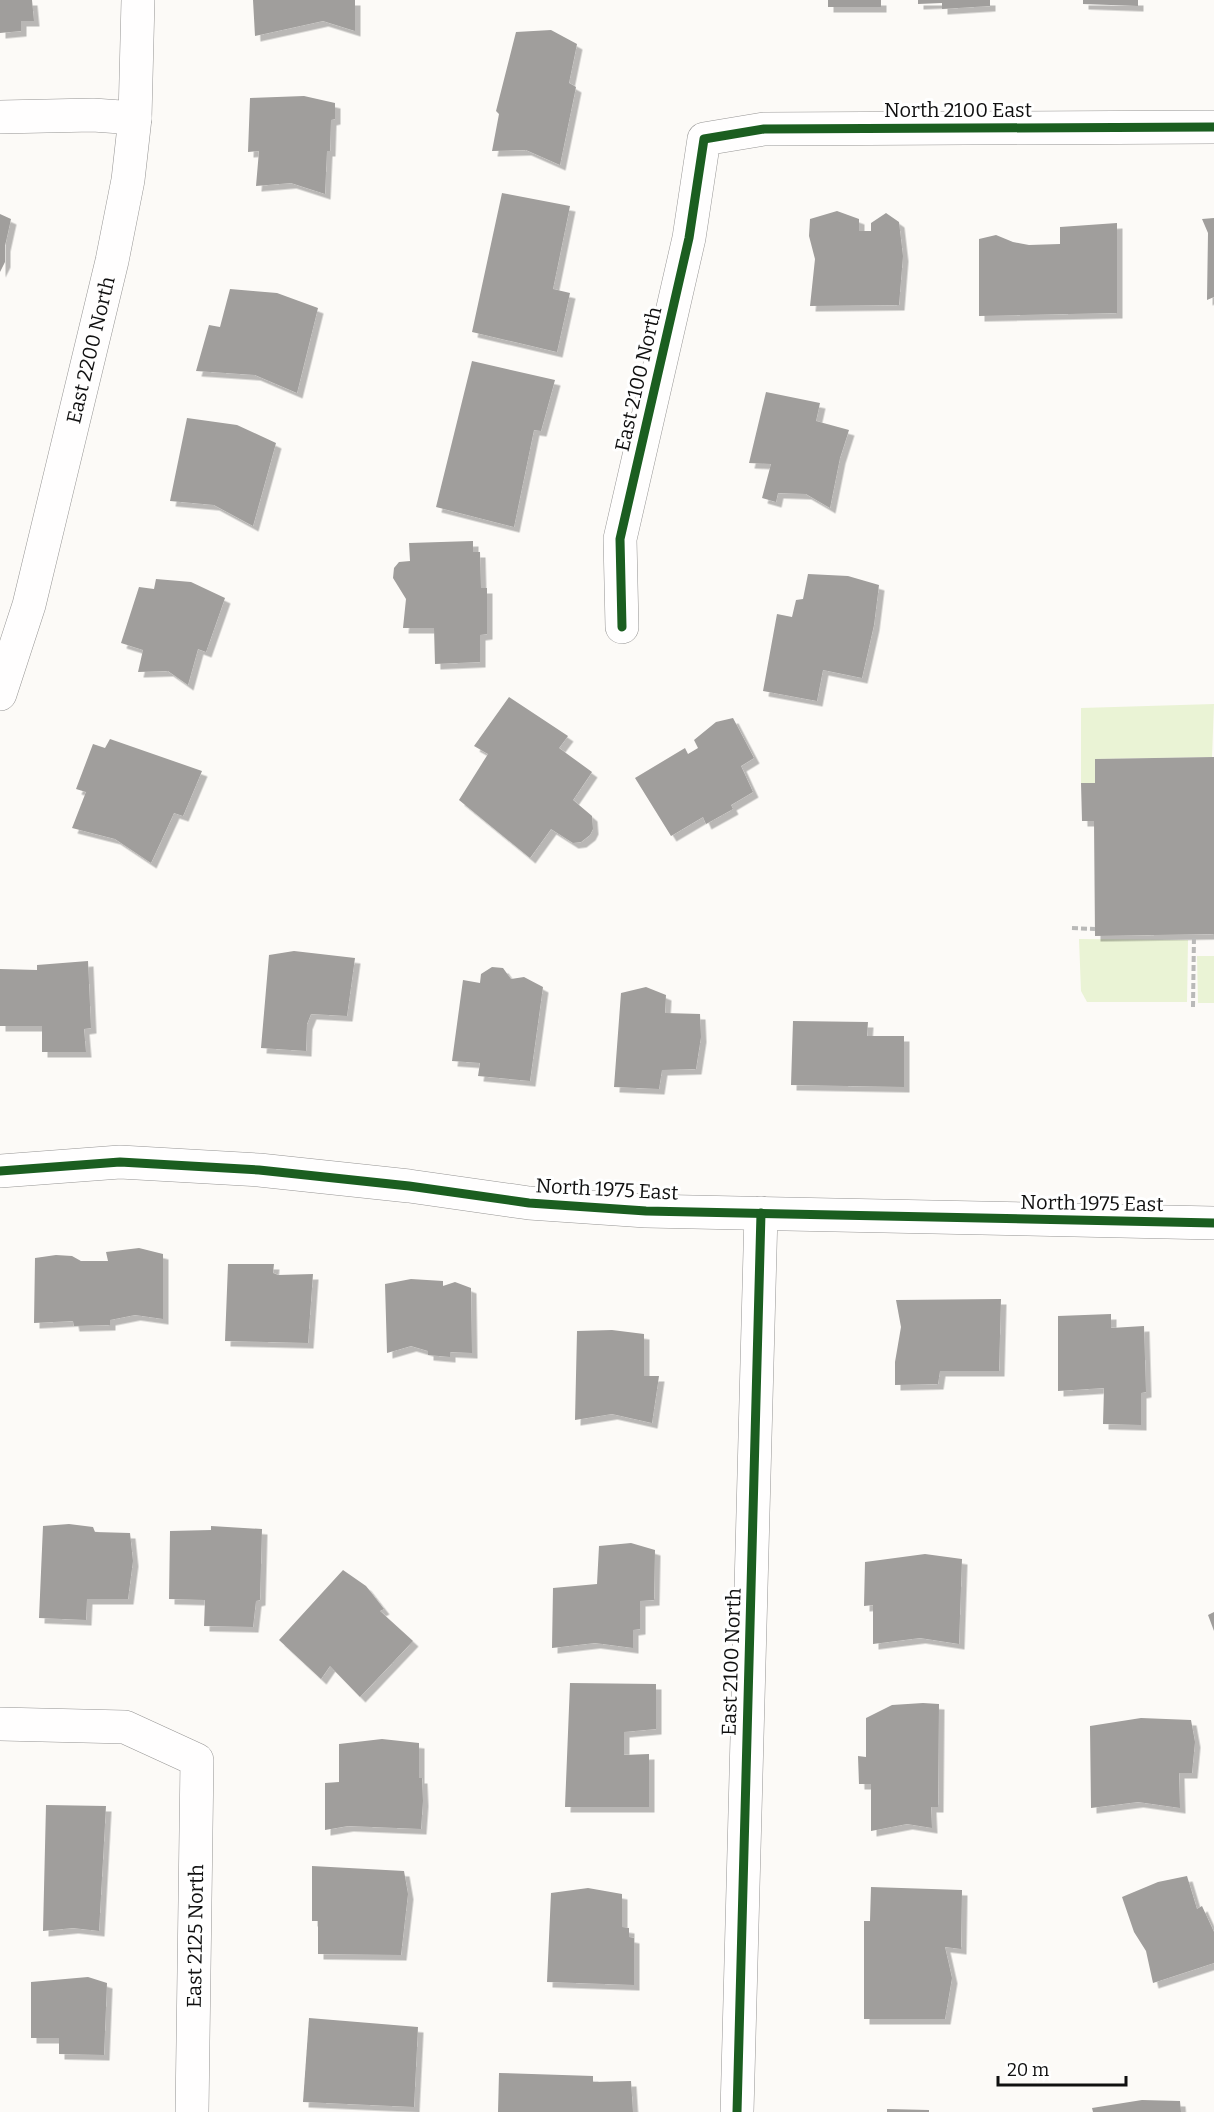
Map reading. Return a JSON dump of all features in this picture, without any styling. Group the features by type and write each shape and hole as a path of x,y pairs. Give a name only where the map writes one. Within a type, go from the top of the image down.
{"street":[{"name":"East 2200 North","path":"0,694 29,605 112,261 128,180 135,118 138,0"},
{"path":"0,117 93,115 135,118"},
{"name":"North 2100 East","path":"704,139 764,129 1214,127"},
{"name":"East 2100 North","path":"622,627 620,539 689,238 704,139"},
{"name":"North 1975 East","path":"0,1171 120,1162 260,1170 409,1186 529,1203 646,1211 1214,1223"},
{"name":"East 2100 North","path":"737,2112 761,1213"},
{"name":"East 2125 North","path":"0,1724 125,1727 197,1760 192,2112"}],"path":[{"path":"1072,928 1095,929"},
{"path":"1193,1007 1194,934"}],"green space":[{"path":"1214,704 1212,757 1095,759 1095,783 1081,783 1081,708"},
{"path":"1079,939 1188,940 1187,1002 1087,1002 1081,991"},
{"path":"1197,956 1214,956 1214,1003 1198,1003"}],"building":[{"path":"0,0 32,0 34,21 21,21 21,31 0,33"},
{"path":"253,0 355,0 355,31 323,21 255,36"},
{"path":"828,0 881,0 881,7 828,7"},
{"path":"918,0 990,0 990,6 942,9 942,3 918,4"},
{"path":"1083,0 1138,0 1138,6 1083,4"},
{"path":"551,30 577,44 569,83 576,87 560,165 526,150 492,151 499,114 496,111 516,32"},
{"path":"304,96 335,103 335,119 331,120 330,151 327,151 325,194 291,183 256,186 259,151 248,152 250,98"},
{"path":"502,193 570,206 553,289 570,293 557,352 472,332"},
{"path":"837,211 859,219 859,231 871,231 871,223 886,213 899,222 903,256 899,305 810,306 815,259 809,236 810,219"},
{"path":"0,214 11,219 5,246 5,262 0,272"},
{"path":"1214,218 1214,297 1207,300 1208,233 1202,219"},
{"path":"1117,223 1117,313 979,316 979,239 996,235 1029,245 1060,244 1060,227"},
{"path":"230,289 277,293 318,308 297,393 255,375 196,371 209,325 220,327"},
{"path":"472,361 555,380 541,431 534,430 514,527 436,507"},
{"path":"766,392 820,403 816,421 849,430 840,458 830,508 806,494 778,493 776,502 762,498 771,464 749,463"},
{"path":"187,418 237,425 276,443 253,526 214,505 170,501"},
{"path":"473,541 473,552 480,552 481,588 487,588 487,634 480,635 480,662 435,664 434,628 403,628 406,599 393,578 394,568 399,562 410,561 409,543"},
{"path":"808,574 848,576 879,585 874,625 862,678 823,670 817,701 763,691 777,614 792,617 796,600 803,599"},
{"path":"156,579 191,582 225,598 206,652 198,649 188,685 168,671 138,672 143,650 121,643 139,587 154,589"},
{"path":"509,697 568,736 559,748 592,772 573,800 592,816 593,829 590,835 581,842 573,843 551,829 530,858 459,800 488,754 474,746"},
{"path":"733,718 754,758 741,766 753,792 731,805 733,809 706,824 703,817 671,836 635,778 685,748 688,754 698,748 694,740 716,722"},
{"path":"110,739 202,771 183,816 174,813 151,863 115,839 72,828 86,792 76,789 93,744 105,748"},
{"path":"1214,757 1214,934 1095,936 1094,821 1082,821 1081,783 1095,783 1095,759"},
{"path":"294,951 355,958 347,1016 311,1014 307,1024 306,1051 261,1048 269,955"},
{"path":"88,961 91,1028 84,1029 86,1052 42,1052 42,1026 0,1026 0,969 37,970 37,965"},
{"path":"492,967 503,968 511,979 524,977 543,987 530,1081 478,1076 480,1063 452,1061 463,980 480,983 481,974"},
{"path":"646,987 666,995 665,1013 700,1014 701,1037 696,1069 662,1070 659,1089 614,1087 621,993"},
{"path":"793,1021 868,1022 867,1036 904,1036 904,1087 791,1085"},
{"path":"139,1248 163,1254 163,1319 135,1315 110,1320 110,1325 74,1326 73,1321 34,1323 35,1258 56,1255 72,1256 81,1261 108,1261 106,1252"},
{"path":"228,1264 274,1264 273,1273 278,1275 313,1274 308,1343 225,1341"},
{"path":"411,1279 443,1281 443,1286 455,1282 471,1288 472,1353 450,1352 450,1357 428,1355 428,1351 411,1346 387,1353 385,1284"},
{"path":"1001,1299 999,1371 940,1371 938,1384 895,1385 895,1362 901,1327 896,1300"},
{"path":"1111,1314 1111,1328 1144,1326 1146,1392 1141,1393 1141,1425 1103,1424 1104,1388 1058,1391 1058,1316"},
{"path":"612,1330 644,1334 644,1376 659,1376 652,1423 612,1414 575,1420 577,1331"},
{"path":"69,1524 93,1527 95,1532 130,1533 133,1561 128,1599 87,1599 86,1620 39,1618 43,1526"},
{"path":"211,1526 262,1529 260,1600 256,1601 253,1627 204,1626 205,1600 169,1599 170,1531 211,1530"},
{"path":"631,1543 655,1550 654,1600 640,1601 640,1629 633,1630 633,1648 595,1643 552,1648 553,1588 597,1584 599,1546"},
{"path":"925,1554 962,1559 959,1644 920,1638 873,1644 873,1605 864,1606 865,1562"},
{"path":"343,1570 366,1586 384,1609 380,1611 413,1641 360,1697 330,1666 321,1679 279,1640"},
{"path":"1214,1612 1214,1631 1208,1615"},
{"path":"570,1683 656,1684 656,1729 624,1732 624,1755 649,1754 649,1807 565,1807"},
{"path":"939,1704 938,1807 931,1807 932,1828 907,1824 871,1831 871,1784 859,1784 858,1756 866,1757 866,1718 892,1705"},
{"path":"1141,1718 1191,1720 1195,1742 1192,1773 1179,1773 1180,1808 1138,1802 1091,1808 1090,1726"},
{"path":"382,1739 419,1743 419,1778 422,1778 423,1801 421,1829 348,1826 325,1830 325,1783 339,1782 339,1744"},
{"path":"46,1805 106,1806 99,1931 73,1928 43,1931"},
{"path":"312,1866 404,1871 408,1894 401,1955 318,1954 318,1921 312,1921"},
{"path":"1187,1876 1197,1909 1202,1906 1214,1932 1214,1963 1153,1983 1146,1951 1134,1932 1122,1897 1158,1882"},
{"path":"871,1887 962,1890 961,1949 945,1947 952,1978 945,2019 864,2019 864,1921 870,1921"},
{"path":"588,1888 622,1894 622,1927 629,1928 629,1937 634,1938 634,1985 547,1982 551,1893"},
{"path":"88,1977 107,1983 104,2055 59,2054 59,2038 31,2038 31,1982"},
{"path":"309,2018 418,2027 414,2107 303,2102"},
{"path":"499,2073 593,2076 593,2082 631,2081 633,2112 498,2112"},
{"path":"1142,2100 1180,2101 1181,2112 1093,2112 1092,2108"},
{"path":"887,2109 929,2110 929,2112 887,2112"}],"cycle path":[{"path":"622,627 620,539 689,238 704,139 764,129 1214,127"},
{"path":"0,1171 120,1162 259,1170 409,1186 529,1203 646,1211 1214,1223"},
{"path":"737,2112 761,1213"}]}
